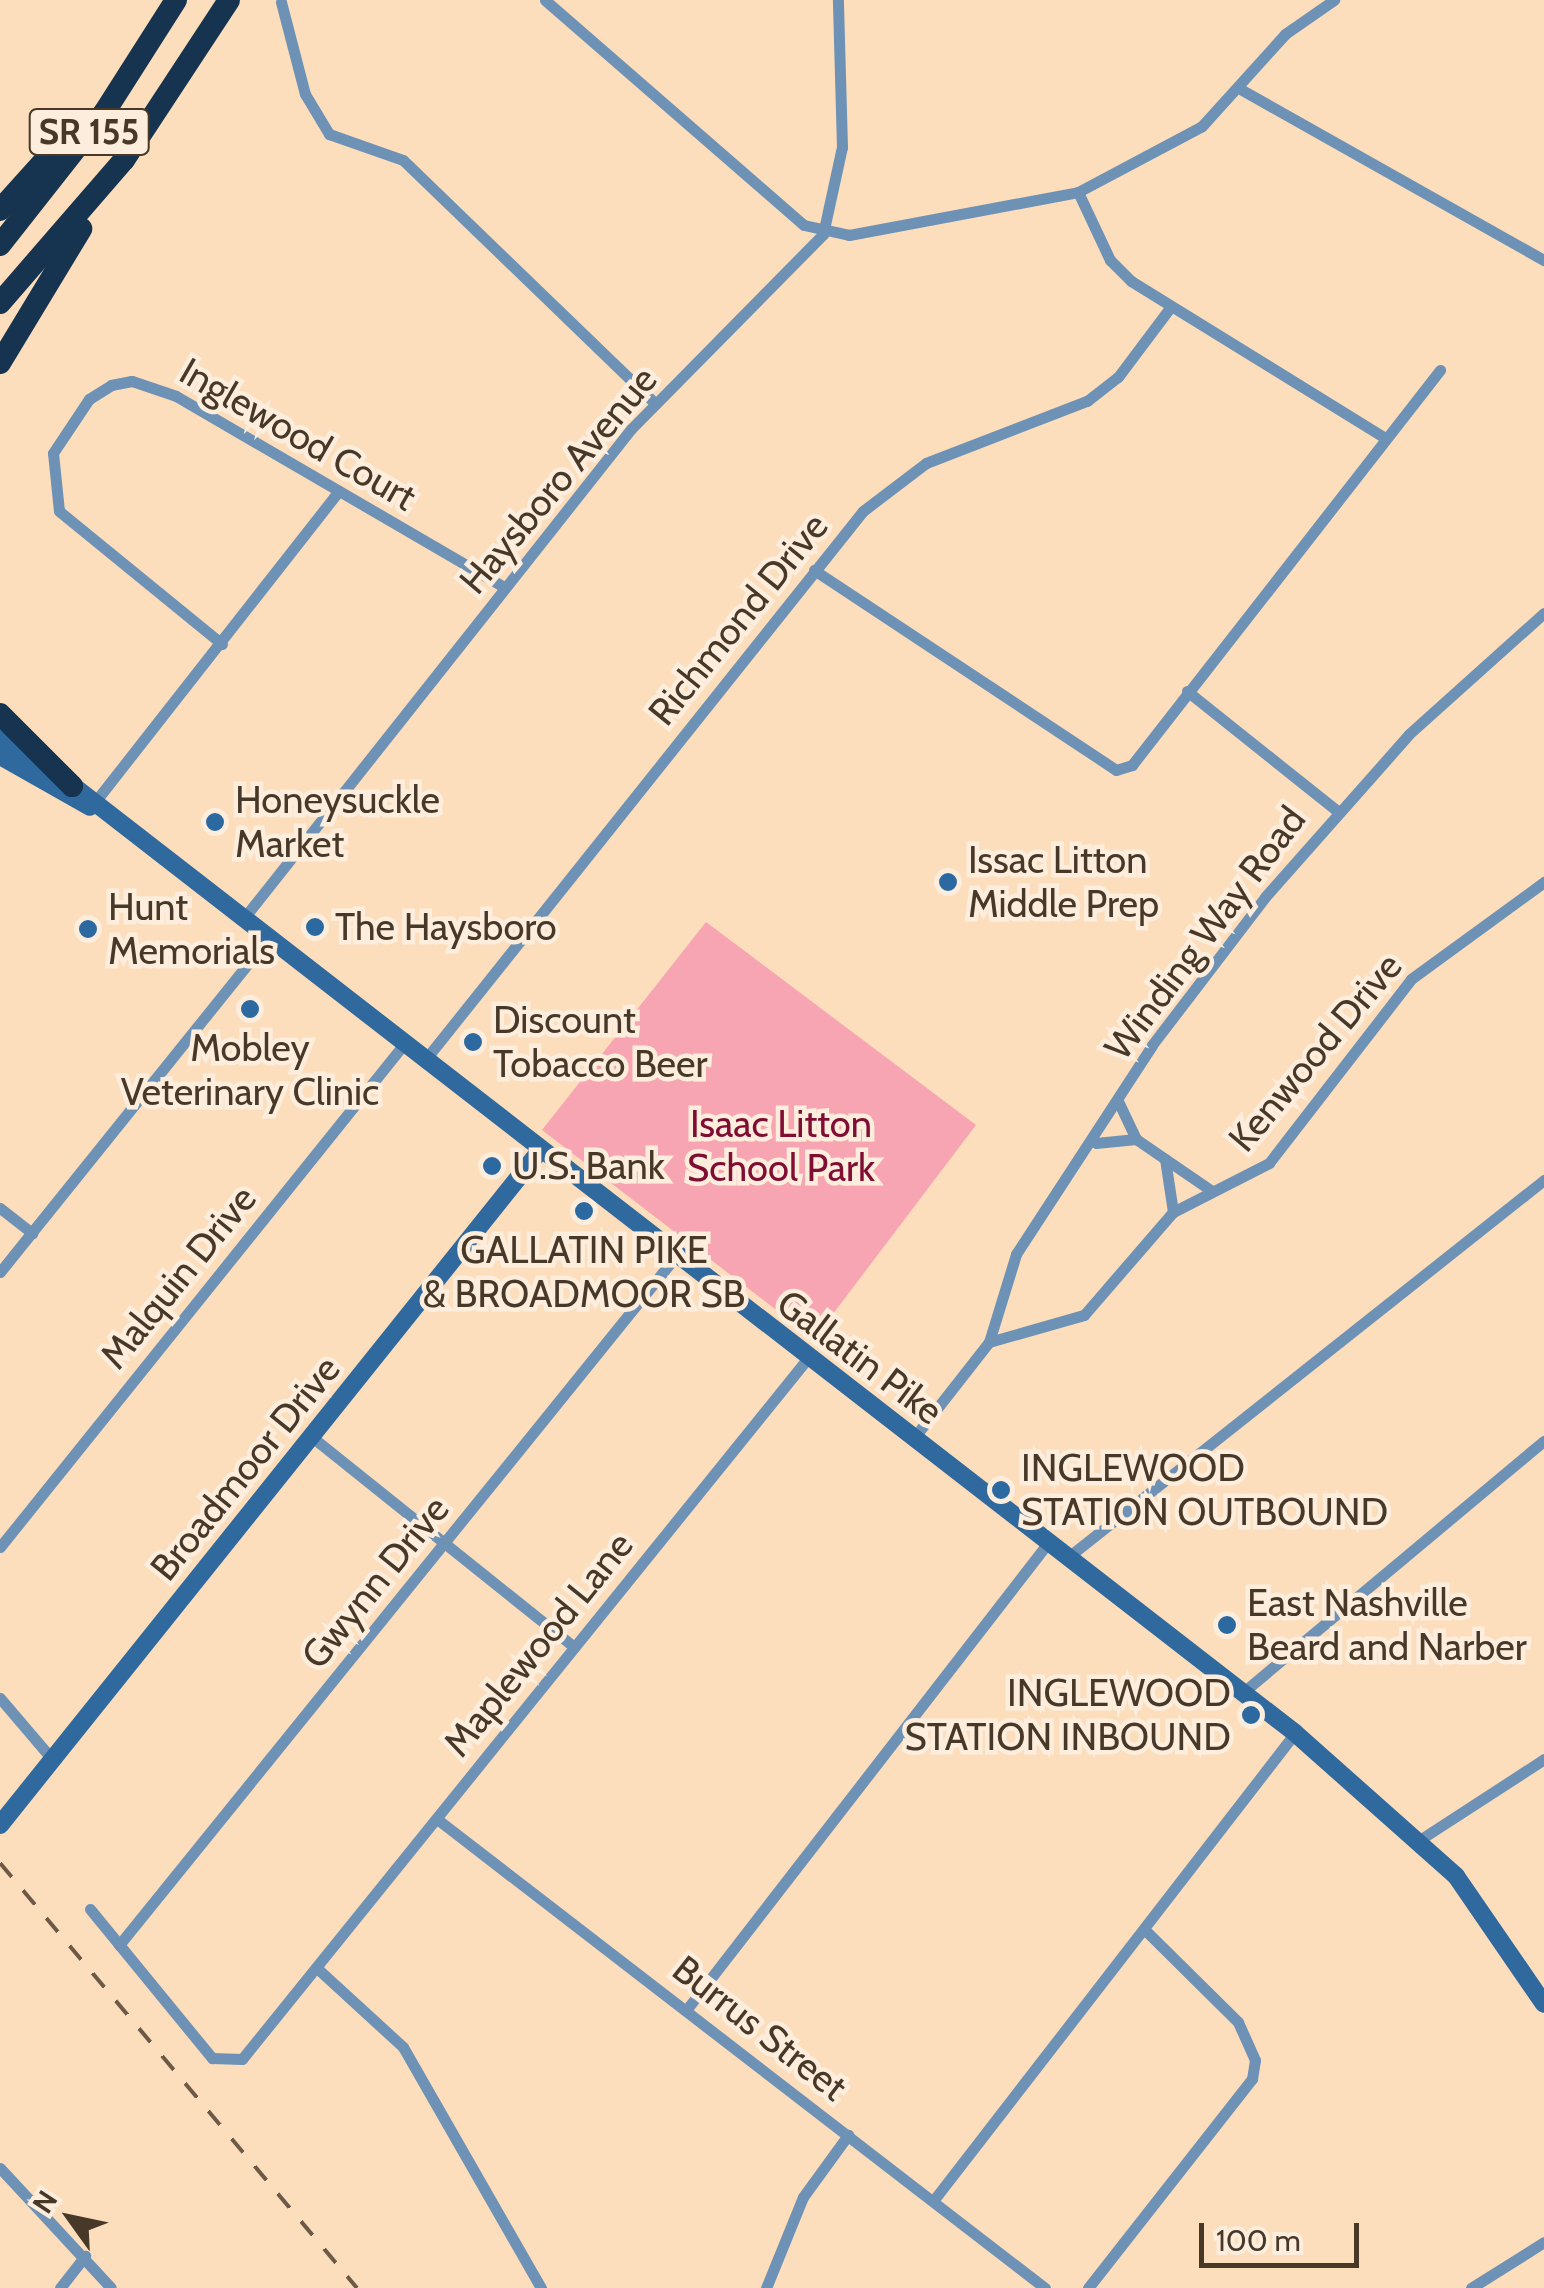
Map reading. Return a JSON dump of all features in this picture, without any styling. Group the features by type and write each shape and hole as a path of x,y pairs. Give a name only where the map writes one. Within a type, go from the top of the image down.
{"highway":[{"name":"SR 155","path":"0,303 124,160 229,0"},
{"name":"SR 155","path":"0,245 172,7"},
{"path":"0,210 172,7"},
{"path":"0,362 124,160"},
{"path":"0,714 72,786"}],"main road":[{"name":"Gallatin Pike","path":"0,739 72,786 91,808"},
{"name":"Gallatin Pike","path":"0,756 91,808 244,918 540,1152 1295,1734 1421,1839 1544,2004"},
{"name":"Broadmoor Drive","path":"1,1824 540,1152"}],"street":[{"path":"545,0 823,234 954,220 1078,192 1202,126 1242,90 1284,34 1334,0"},
{"name":"Haysboro Avenue","path":"244,918 504,586 656,404 784,284 823,234 842,147 838,0"},
{"path":"281,2 305,94 329,134 403,160 656,404"},
{"path":"1242,90 1544,260"},
{"path":"1078,192 1110,260 1169,309 1385,438"},
{"name":"Richmond Drive","path":"426,1060 863,511 926,464 1087,401 1118,377 1169,309"},
{"path":"814,570 1116,770 1132,764 1440,370"},
{"name":"Inglewood Court","path":"222,644 59,512 54,453 76,414 111,386 153,385 504,586"},
{"path":"91,808 338,492"},
{"name":"Winding Way Road","path":"990,1342 1016,1254 1096,1143 1118,1102 1336,810 1544,613"},
{"path":"1187,691 1336,810"},
{"name":"Kenwood Drive","path":"990,1342 1084,1316 1173,1212 1268,1163 1443,947 1544,882"},
{"path":"0,1272 269,937"},
{"name":"Malquin Drive","path":"0,1547 404,1044"},
{"path":"1118,1102 1136,1139 1212,1191"},
{"path":"1096,1143 1136,1139"},
{"path":"1165,1158 1173,1212"},
{"path":"1068,1558 1544,1180"},
{"path":"0,1208 32,1232"},
{"name":"Gwynn Drive","path":"120,1945 676,1256"},
{"path":"913,1440 990,1342"},
{"name":"Maplewood Lane","path":"90,1908 212,2058 227,2062 255,2046 807,1359"},
{"path":"312,1437 574,1647"},
{"path":"1241,1694 1544,1441"},
{"path":"687,2009 1048,1544"},
{"path":"0,1698 52,1759"},
{"path":"933,2200 1295,1734"},
{"path":"1421,1839 1544,1759"},
{"name":"Burrus Street","path":"436,1819 1045,2288"},
{"path":"1088,2288 1252,2079 1255,2060 1238,2022 1144,1930"},
{"path":"319,1970 403,2047 541,2288"},
{"path":"766,2288 803,2198 848,2135"},
{"path":"0,2168 111,2288"},
{"path":"1471,2288 1544,2242"},
{"path":"60,2288 84,2256"}],"green space":[{"name":"Isaac Litton School Park","path":"706,922 976,1125 814,1339 542,1130"}],"railway":[{"path":"0,1863 357,2288"}],"place":[{"name":"Honeysuckle Market","path":"215,822"},
{"name":"Issac Litton Middle Prep","path":"948,882"},
{"name":"The Haysboro","path":"315,927"},
{"name":"Hunt Memorials","path":"88,929"},
{"name":"Mobley Veterinary Clinic","path":"250,1009"},
{"name":"Discount Tobacco Beer","path":"473,1042"},
{"name":"U.S. Bank","path":"492,1166"},
{"name":"GALLATIN PIKE & BROADMOOR SB","path":"584,1211"},
{"name":"INGLEWOOD STATION OUTBOUND","path":"1001,1490"},
{"name":"East Nashville Beard and Narber","path":"1227,1625"},
{"name":"INGLEWOOD STATION INBOUND","path":"1251,1715"}]}
